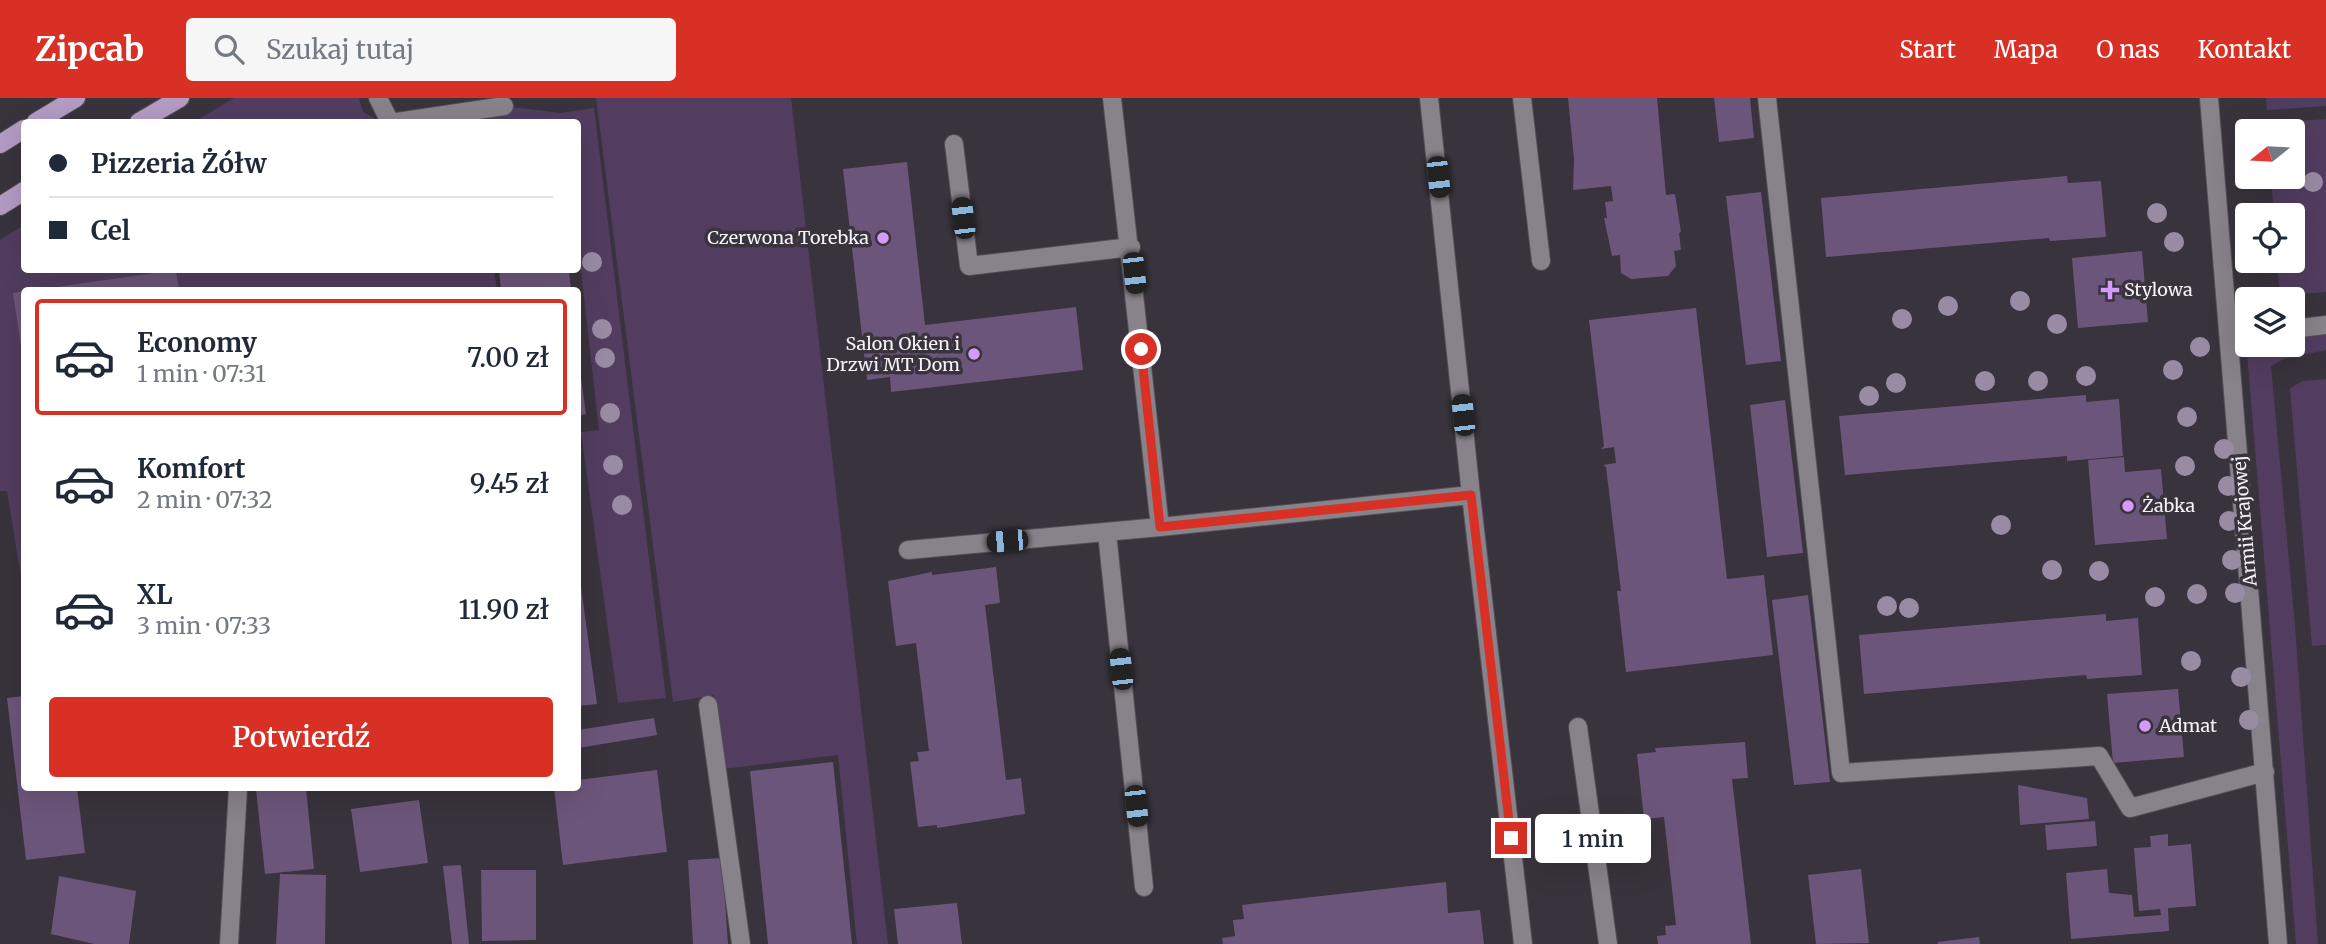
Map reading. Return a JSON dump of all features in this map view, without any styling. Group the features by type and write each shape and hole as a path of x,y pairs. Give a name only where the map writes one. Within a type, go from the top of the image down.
{"main road":[{"path":"41,119 76,98"},
{"path":"144,119 180,98"},
{"path":"0,144 21,131"},
{"path":"0,206 21,193"}],"street":[{"path":"378,98 388,119"},
{"path":"1112,98 1131,247 1160,527"},
{"path":"1429,98 1523,944"},
{"path":"1522,98 1541,261"},
{"path":"1767,98 1841,773 2099,756 2130,808 2265,772"},
{"name":"Armii Krajowej","path":"2210,98 2278,944"},
{"path":"417,119 504,106"},
{"path":"954,144 969,266 1131,247"},
{"path":"2305,327 2326,325"},
{"path":"2229,335 2235,335"},
{"path":"908,550 1107,533 1471,495"},
{"path":"1107,533 1144,887"},
{"path":"708,705 741,944"},
{"path":"1578,727 1608,944"},
{"path":"229,944 238,791"}],"shaded area":[{"path":"234,98 359,98 363,112 376,119 199,119"},
{"path":"596,98 791,98 888,944 857,944 838,755 723,769 714,695 673,702"},
{"path":"2266,98 2326,98 2326,106 2267,110"},
{"path":"513,107 560,113 594,108 666,698 618,703 581,432 599,430 581,271 581,119 447,119"},
{"path":"2326,119 2326,292 2305,294 2305,287 2279,287 2278,273 2305,273 2305,203 2273,203 2272,189 2305,189 2305,120"},
{"path":"21,227 21,273 494,273 497,287 21,287 21,577 7,491 0,491 0,240"},
{"path":"2326,333 2326,350 2305,354 2305,336"},
{"path":"2247,357 2293,357 2271,366 2295,626 2318,944 2296,944"},
{"path":"2326,379 2326,645 2312,646 2290,388 2303,381"}],"building":[{"path":"1568,98 1657,98 1666,195 1675,194 1681,232 1681,250 1674,251 1676,266 1668,276 1631,279 1621,273 1620,255 1612,256 1604,218 1607,218 1605,202 1613,201 1611,186 1573,190 1574,159"},
{"path":"1714,98 1750,98 1754,138 1719,142"},
{"name":"Czerwona Torebka","path":"907,162 925,325 1076,307 1083,370 891,392 890,377 867,380 843,169"},
{"path":"2067,176 2068,183 2101,181 2106,237 2050,241 2049,238 1826,257 1821,198"},
{"path":"1761,192 1781,361 1746,365 1726,196"},
{"name":"Stylowa","path":"2142,251 2148,322 2078,328 2072,258"},
{"path":"155,273 176,273 179,287 56,287"},
{"path":"499,273 569,273 571,287 501,287"},
{"path":"21,292 21,346 13,293"},
{"path":"1696,308 1727,579 1764,575 1773,655 1626,672 1617,591 1621,591 1606,467 1603,465 1616,463 1614,447 1601,449 1604,446 1589,320"},
{"path":"581,377 586,414 581,415"},
{"path":"2086,395 2086,402 2119,399 2123,456 2067,461 2067,456 1845,475 1839,416"},
{"path":"1785,400 1803,553 1767,557 1750,405"},
{"name":"Żabka","path":"2124,457 2125,472 2161,469 2167,539 2095,545 2088,460"},
{"path":"996,567 1000,603 985,605 1006,780 1021,778 1025,814 937,828 937,825 918,827 910,762 919,761 917,752 929,751 916,643 896,646 888,581 932,572 932,575"},
{"path":"581,587 597,704 581,706"},
{"path":"1808,595 1830,782 1794,785 1772,600"},
{"path":"2106,614 2106,621 2138,618 2142,675 2087,679 2086,675 1864,694 1859,635"},
{"name":"Admat","path":"2178,689 2184,757 2113,763 2107,694"},
{"path":"21,696 21,791 77,791 85,853 26,860 7,698"},
{"path":"654,718 657,735 581,748 581,730"},
{"path":"1745,742 1748,778 1732,779 1751,944 1658,944 1657,936 1666,935 1665,926 1676,925 1664,817 1644,819 1637,754 1656,752 1655,748"},
{"path":"833,762 852,944 768,944 750,771"},
{"path":"657,770 667,852 563,865 554,791 581,791 581,780"},
{"path":"2018,785 2087,798 2089,819 2020,825"},
{"path":"256,791 306,791 314,869 265,874"},
{"path":"419,800 428,863 360,872 351,809"},
{"path":"2095,821 2097,846 2047,850 2045,825"},
{"path":"2168,834 2168,846 2191,844 2196,906 2168,908 2169,931 2071,939 2066,873 2107,869 2109,893 2132,895 2134,917 2161,915 2160,909 2139,911 2134,848 2151,847 2150,836"},
{"path":"722,858 728,944 693,944 688,860"},
{"path":"460,865 469,944 452,944 443,866"},
{"path":"1861,869 1869,943 1816,944 1808,875"},
{"path":"481,870 536,870 536,940 482,941"},
{"path":"280,874 326,875 325,944 276,944"},
{"path":"59,876 136,891 129,944 94,944 51,934"},
{"path":"1446,882 1448,913 1480,910 1484,944 1223,944 1222,938 1235,936 1233,920 1244,919 1242,905"},
{"path":"957,903 962,944 898,944 894,909"},
{"path":"1979,937 1980,944 1938,944 1938,942"}],"place":[{"name":"Czerwona Torebka","path":"883,238"},
{"name":"Stylowa","path":"2110,290"},
{"name":"Salon Okien i Drzwi MT Dom","path":"974,354"},
{"name":"Żabka","path":"2128,506"},
{"name":"Admat","path":"2145,726"}],"route":[{"path":"1141,349 1160,527 1471,495 1511,838"}]}
